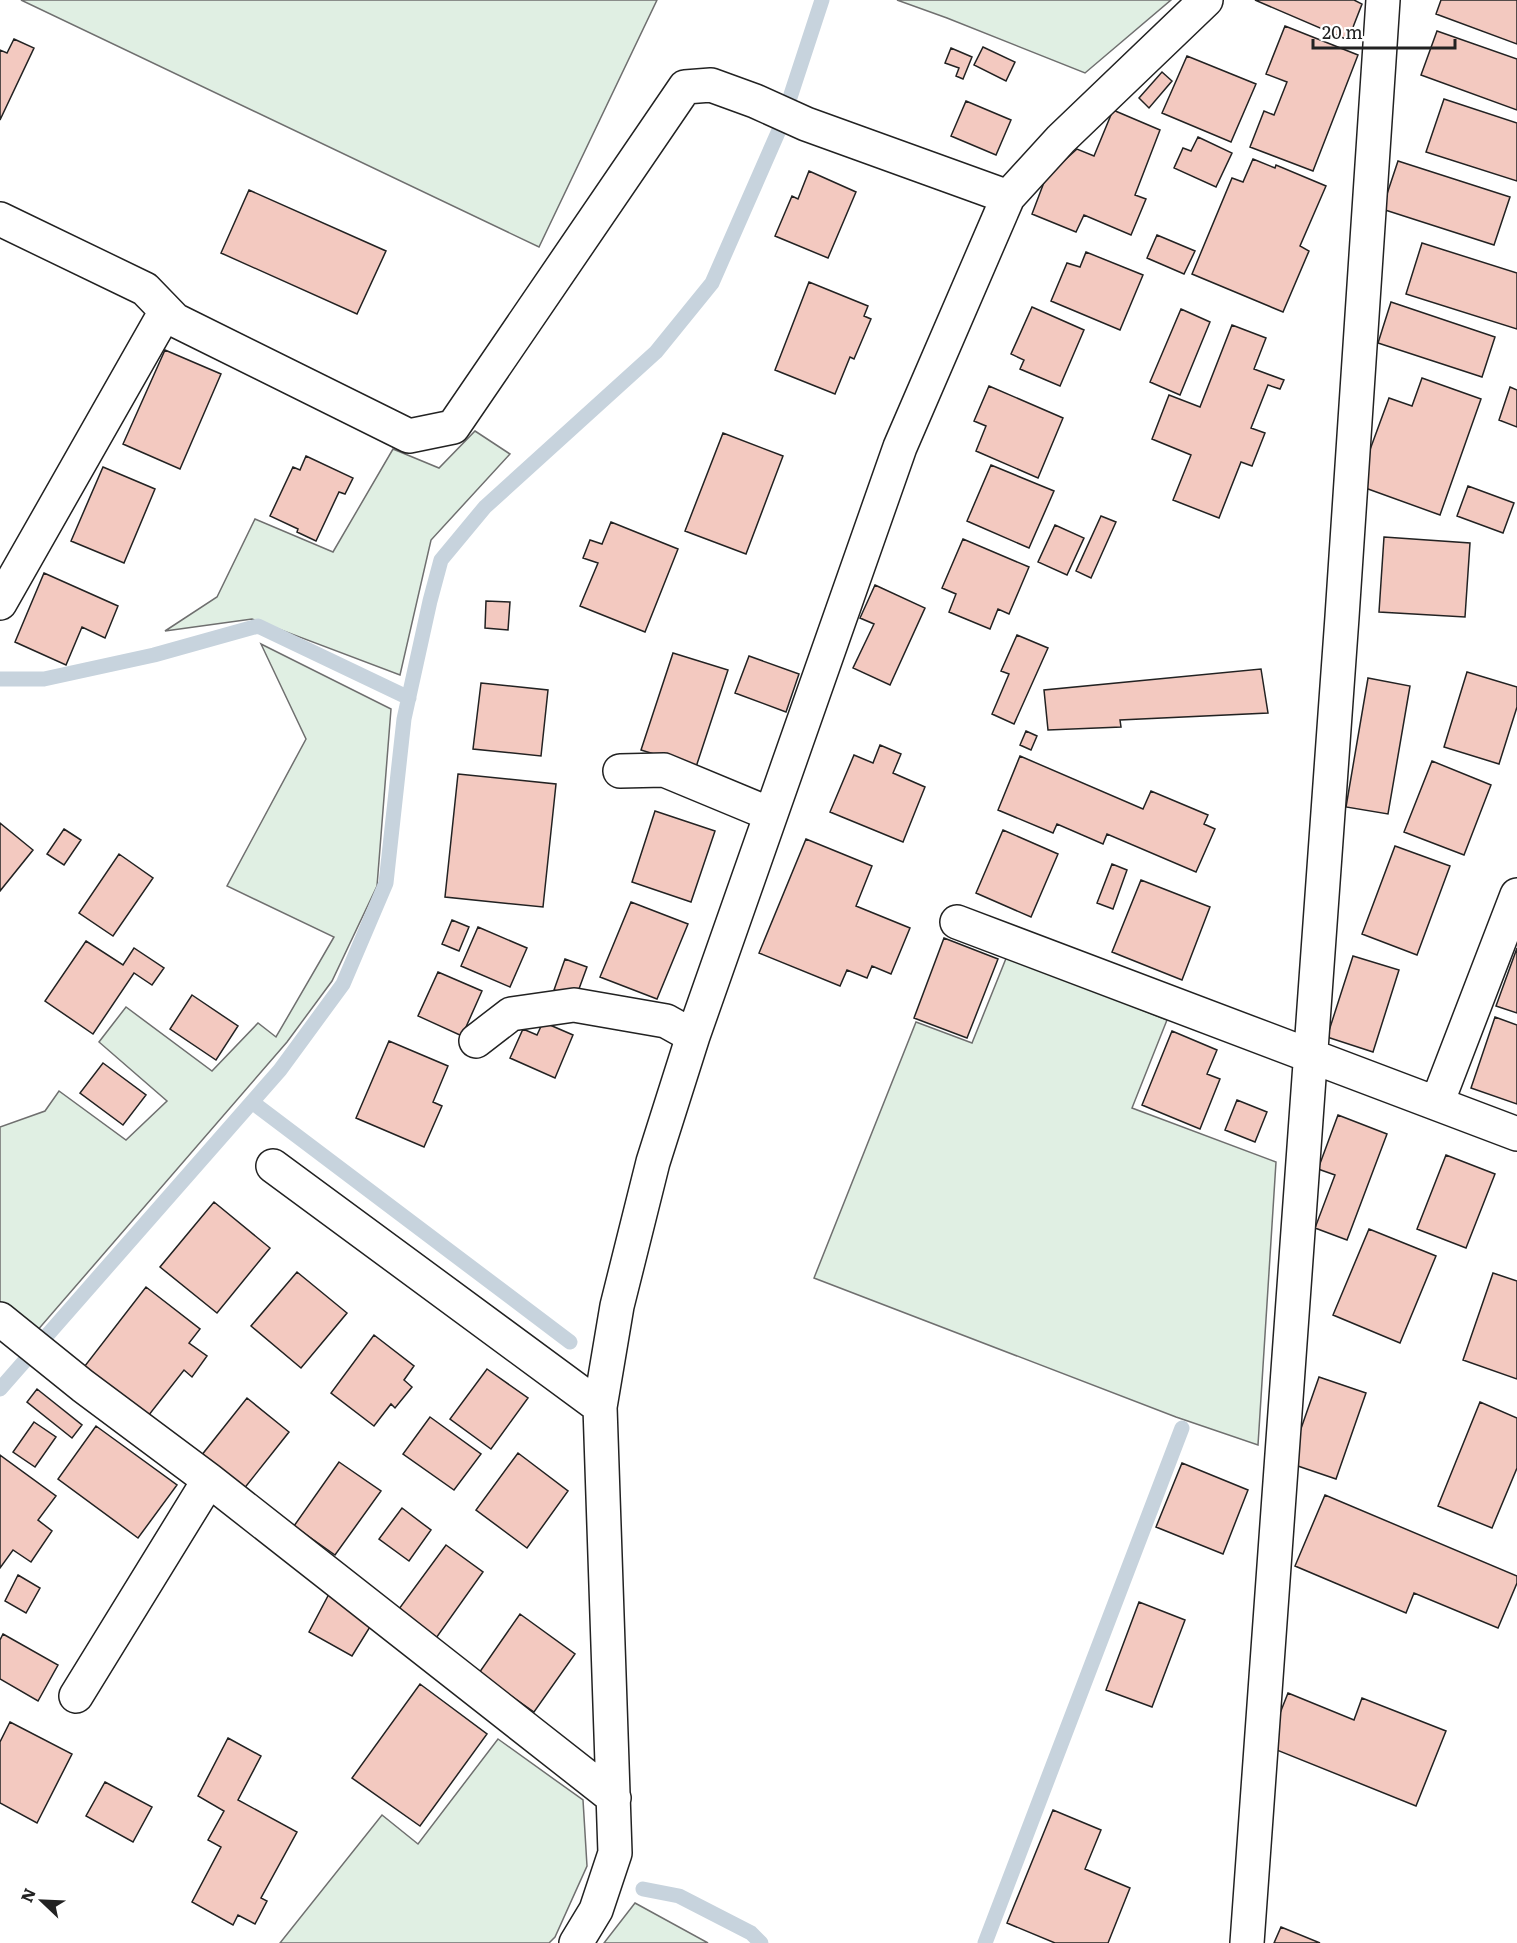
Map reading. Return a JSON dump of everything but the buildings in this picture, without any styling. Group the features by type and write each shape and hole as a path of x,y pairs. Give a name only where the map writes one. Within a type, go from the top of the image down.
{"street":[{"path":"576,1943 596,1910 615,1853 600,1407 617,1306 653,1162 693,1036 900,447 1008,197 1061,139 1206,0"},
{"path":"1246,1943 1311,1055 1383,0"},
{"path":"0,219 145,289 175,320 409,436 453,427 685,87 711,85 755,101 806,124 1008,197"},
{"path":"0,603 166,311"},
{"path":"620,771 664,770 770,814"},
{"path":"1437,1103 1517,895"},
{"path":"957,922 1517,1134"},
{"path":"476,1041 511,1014 574,1005 666,1021 693,1036"},
{"path":"273,1166 600,1407"},
{"path":"5,1324 209,1480 614,1798"},
{"path":"76,1696 209,1480"}],"green space":[{"path":"21,0 657,0 539,247"},
{"path":"897,0 1171,0 1085,73"},
{"path":"475,431 510,454 431,540 400,675 252,619 165,631 217,597 255,519 333,552 393,449 439,468"},
{"path":"261,644 391,709 377,886 332,981 287,1042 36,1332 0,1303 0,1127 45,1111 59,1091 126,1140 167,1101 99,1042 126,1007 212,1071 258,1023 276,1037 334,937 227,886 306,739"},
{"path":"1007,956 1167,1020 1132,1108 1276,1162 1258,1445 1176,1417 814,1278 916,1022 972,1043"},
{"path":"498,1739 583,1800 587,1866 555,1937 549,1943 280,1943 382,1815 418,1844"},
{"path":"635,1903 708,1943 604,1943"}],"waterway":[{"path":"0,1389 280,1070 343,984 386,883 404,719 441,560 485,507 656,352 712,283 780,128 822,0"},
{"path":"0,679 44,679 154,655 258,626 409,698"},
{"path":"252,1102 570,1342"},
{"path":"985,1943 1182,1428"},
{"path":"643,1889 679,1896 751,1933 761,1943"}]}
